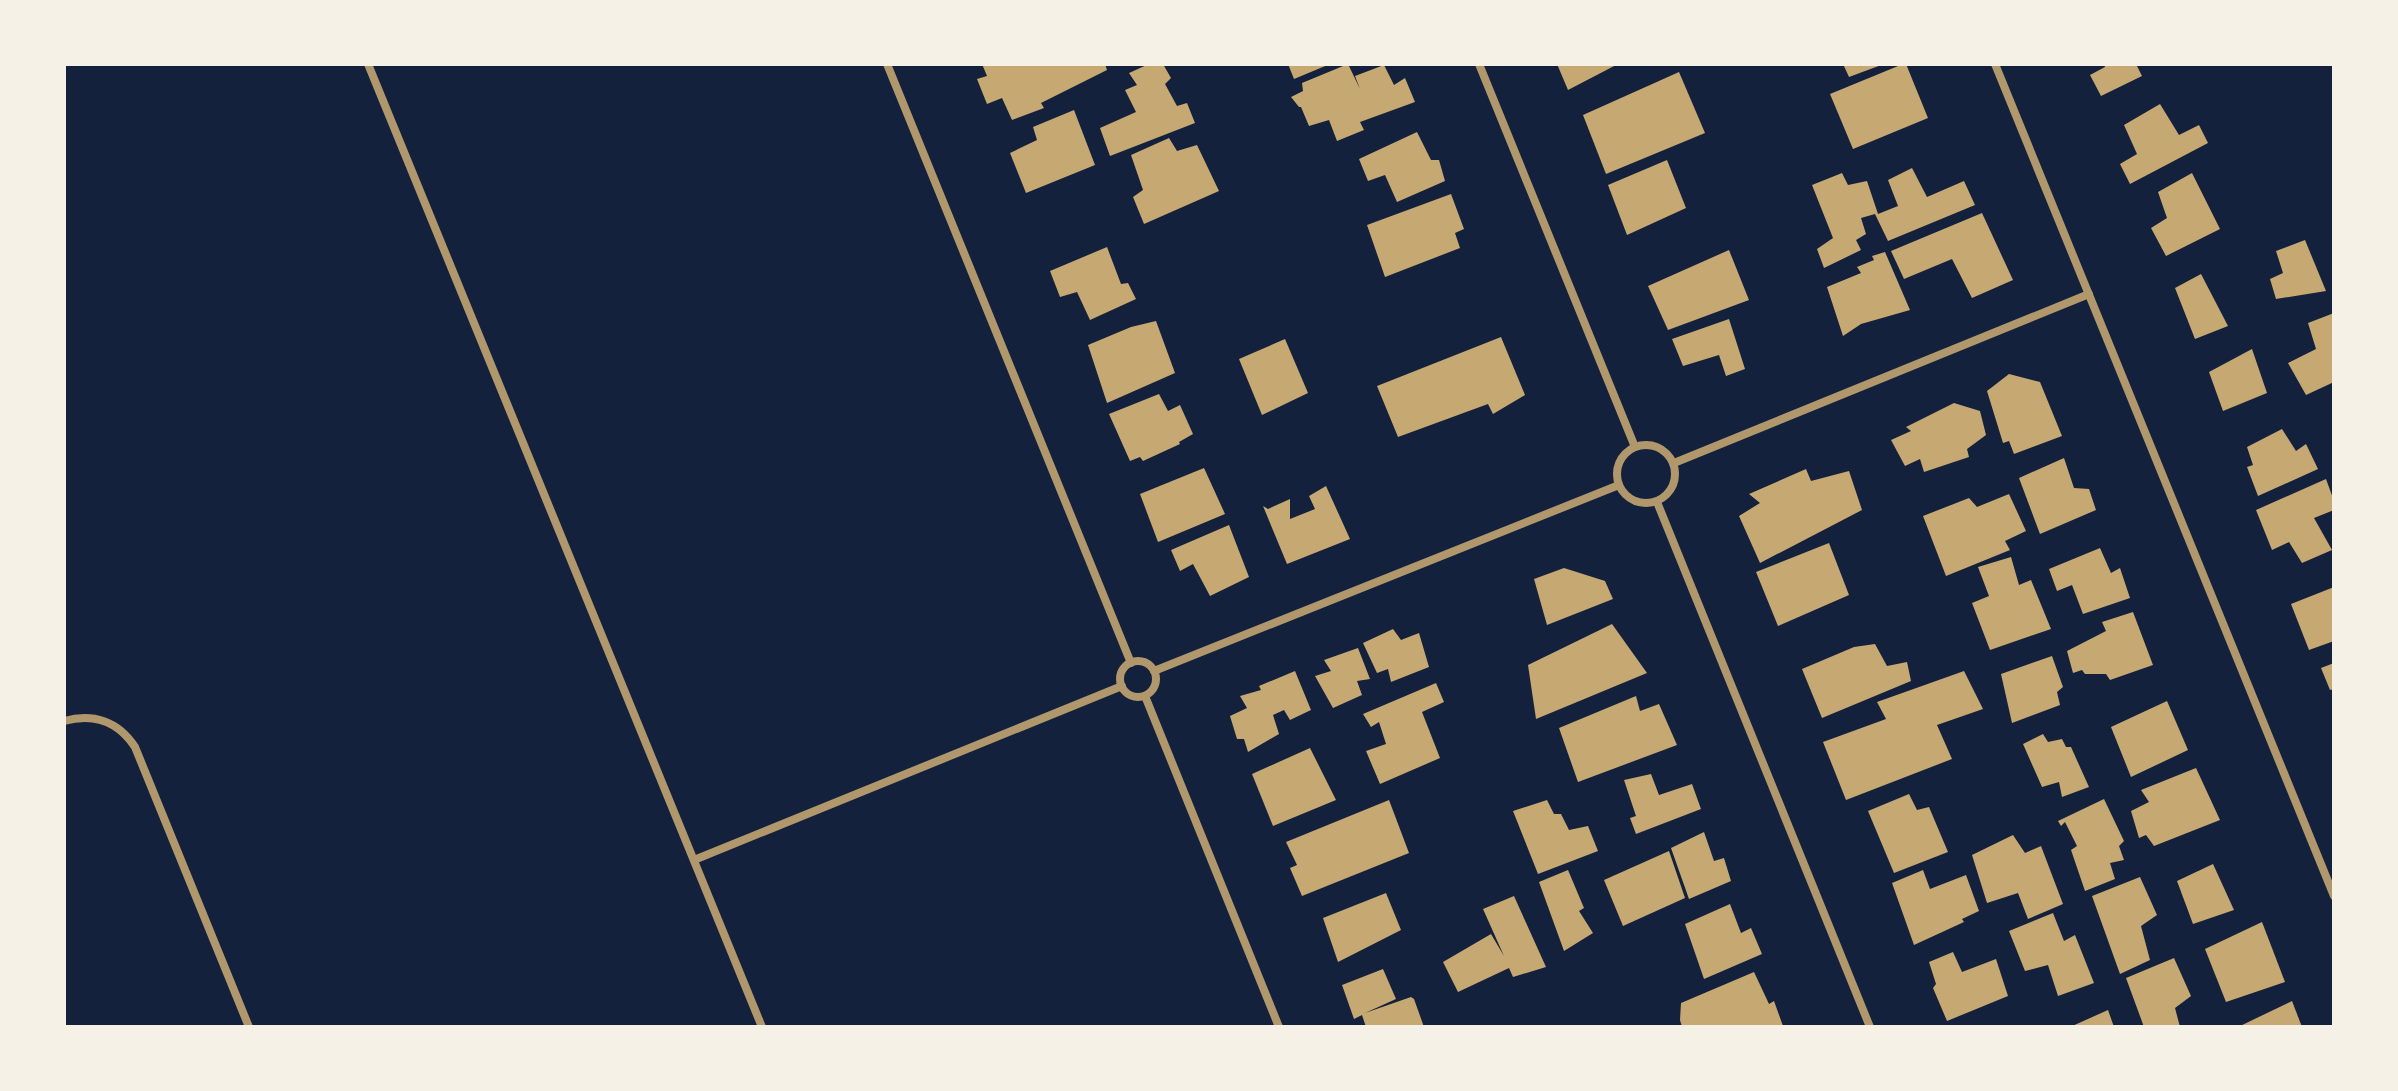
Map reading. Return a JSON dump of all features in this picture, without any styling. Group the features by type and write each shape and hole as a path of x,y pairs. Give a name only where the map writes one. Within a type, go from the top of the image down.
{"street":[{"path":"368,64 762,1027"},
{"path":"887,64 1131,663"},
{"path":"1479,64 1635,447"},
{"path":"1995,64 2334,896"},
{"path":"1674,463 2089,294"},
{"path":"1644,444 1661,449 1674,463 1676,477 1673,487 1657,502 1638,502 1629,498 1619,485 1619,463 1635,447 1644,444"},
{"path":"1154,671 1619,485"},
{"path":"1657,502 1870,1027"},
{"path":"1131,663 1146,663 1154,671 1153,689 1145,696 1133,696 1122,686 1121,673 1131,663"},
{"path":"694,860 1122,686"},
{"path":"1145,696 1279,1027"},
{"path":"64,721 80,717 109,722 120,729 135,747 249,1027"}],"building":[{"path":"982,64 1105,64 1107,70 1041,103 1044,108 1012,120 1002,98 987,104 977,79 987,76"},
{"path":"1149,64 1163,64 1171,78 1165,84 1177,106 1187,103 1195,123 1110,156 1100,128 1136,112 1125,90 1137,85 1129,73"},
{"path":"1288,64 1330,64 1294,79"},
{"path":"1348,64 1360,89 1355,76 1384,65 1394,85 1405,78 1415,102 1360,122 1364,130 1337,141 1329,120 1309,126 1301,107 1291,97 1303,91 1302,83"},
{"path":"1557,64 1618,64 1568,90"},
{"path":"1843,64 1884,64 1849,77"},
{"path":"1906,64 1928,118 1853,149 1830,94"},
{"path":"2104,64 2136,64 2142,76 2101,96 2090,75 2105,67"},
{"path":"1679,72 1705,133 1606,174 1583,115"},
{"path":"2160,104 2179,135 2199,125 2208,143 2130,184 2120,164 2137,154 2124,125"},
{"path":"1074,110 1095,165 1026,193 1010,153 1037,140 1033,127"},
{"path":"1417,132 1431,160 1439,160 1445,181 1397,202 1385,175 1368,181 1359,159"},
{"path":"1169,138 1177,151 1197,145 1219,191 1144,224 1133,197 1143,190 1131,155"},
{"path":"1667,160 1686,208 1627,235 1608,185"},
{"path":"1912,168 1927,197 1964,181 1975,205 1888,241 1875,214 1861,218 1866,234 1856,240 1861,250 1824,268 1817,249 1833,238 1812,185 1842,173 1848,185 1867,181 1878,214 1898,206 1888,180"},
{"path":"2192,173 2220,229 2166,256 2151,228 2167,218 2158,192"},
{"path":"1451,194 1464,229 1455,233 1460,248 1385,277 1367,225"},
{"path":"1982,213 2013,280 1972,298 1952,259 1904,279 1891,251"},
{"path":"2305,240 2326,291 2276,299 2270,279 2283,273 2276,251"},
{"path":"1107,247 1121,284 1128,283 1136,299 1090,320 1077,292 1060,297 1050,271"},
{"path":"1729,250 1749,300 1668,330 1648,286"},
{"path":"1885,252 1910,310 1861,324 1843,336 1827,287 1861,273 1857,267 1874,260 1872,256"},
{"path":"2201,274 2228,326 2195,339 2175,288"},
{"path":"2334,313 2334,382 2306,395 2288,363 2316,349 2308,323"},
{"path":"1729,319 1745,369 1726,376 1719,355 1683,366 1672,339"},
{"path":"1156,321 1175,373 1107,403 1088,345 1131,327"},
{"path":"1501,337 1525,395 1493,414 1488,404 1398,437 1377,386"},
{"path":"1285,339 1308,393 1262,415 1239,359"},
{"path":"2252,349 2267,393 2223,411 2209,372"},
{"path":"2009,374 2040,382 2062,436 2014,454 2009,441 2003,443 1987,391"},
{"path":"1159,394 1168,411 1180,405 1193,434 1180,444 1143,461 1140,457 1130,461 1109,414"},
{"path":"1954,403 1980,411 1986,435 1967,449 1969,457 1924,472 1920,459 1905,466 1891,440 1911,431 1906,427"},
{"path":"2282,429 2296,451 2306,444 2318,469 2258,496 2247,467 2253,465 2247,447"},
{"path":"2064,458 2074,488 2089,489 2096,510 2040,534 2019,478"},
{"path":"1204,468 1225,514 1158,542 1140,494"},
{"path":"1806,469 1811,481 1849,471 1862,510 1760,563 1739,516 1760,503 1749,494"},
{"path":"2326,479 2334,510 2314,518 2332,550 2302,563 2289,542 2272,550 2256,510"},
{"path":"1326,486 1350,539 1287,564 1263,506 1268,509 1290,499 1290,519 1315,509 1309,496"},
{"path":"2009,494 2026,531 2005,541 2010,550 1946,576 1923,516 1969,498 1977,507"},
{"path":"1229,525 1249,577 1210,596 1193,564 1180,571 1171,550"},
{"path":"1829,543 1849,595 1778,626 1756,572"},
{"path":"2100,548 2111,573 2120,568 2130,598 2083,614 2072,585 2057,591 2049,569"},
{"path":"2011,557 2019,585 2031,580 2051,629 1990,650 1972,603 1989,596 1978,567"},
{"path":"1564,568 1605,581 1613,599 1547,625 1534,579"},
{"path":"2334,587 2334,641 2309,650 2291,604"},
{"path":"2133,612 2153,665 2110,680 2106,674 2085,674 2082,670 2073,673 2067,651 2106,631 2102,622"},
{"path":"1612,624 1647,673 1536,719 1528,665"},
{"path":"1393,629 1401,640 1419,633 1429,667 1391,682 1388,669 1377,673 1363,643"},
{"path":"1875,644 1887,666 1907,662 1911,681 1822,718 1802,669 1854,647"},
{"path":"1358,648 1370,679 1357,681 1362,695 1333,708 1315,676 1331,671 1324,660"},
{"path":"2052,656 2063,687 2057,692 2060,705 2012,723 2001,674"},
{"path":"2334,663 2334,689 2330,690 2321,668"},
{"path":"1295,671 1311,710 1290,720 1284,710 1273,715 1279,734 1248,752 1244,739 1237,739 1230,716 1247,708 1240,696 1261,690 1259,686"},
{"path":"1964,671 1983,709 1937,725 1952,759 1846,800 1823,742 1886,719 1877,702"},
{"path":"1436,683 1444,702 1422,712 1440,758 1380,784 1366,751 1386,744 1379,722 1371,727 1363,714"},
{"path":"1636,696 1640,711 1659,704 1677,745 1578,782 1559,728"},
{"path":"2167,701 2188,750 2131,777 2111,727"},
{"path":"2043,734 2048,742 2062,739 2066,747 2071,747 2089,787 2062,797 2059,782 2042,787 2023,744"},
{"path":"1310,748 1336,800 1273,826 1252,774"},
{"path":"2196,768 2220,820 2154,846 2146,835 2139,838 2131,811 2149,802 2141,790"},
{"path":"1651,774 1659,795 1692,784 1701,809 1636,834 1630,818 1636,816 1624,780"},
{"path":"1909,794 1917,810 1929,807 1948,852 1894,873 1868,811"},
{"path":"2104,799 2124,841 2119,846 2124,860 2110,863 2115,879 2085,891 2071,850 2077,846 2065,822 2061,826 2058,821"},
{"path":"1389,800 1409,853 1302,896 1290,868 1297,865 1286,842"},
{"path":"1547,800 1554,814 1561,814 1569,830 1588,826 1598,851 1538,874 1513,811"},
{"path":"1704,832 1714,861 1724,858 1731,881 1689,899 1671,848"},
{"path":"2013,835 2025,853 2041,846 2063,904 2028,919 2018,893 1987,903 1972,855"},
{"path":"1669,851 1685,898 1623,926 1604,880"},
{"path":"2213,864 2234,910 2193,924 2177,881"},
{"path":"1568,870 1584,908 1579,911 1593,933 1564,951 1539,882"},
{"path":"1923,870 1930,889 1966,875 1979,911 1962,919 1964,922 1914,945 1892,883"},
{"path":"2140,877 2157,915 2141,926 2150,960 2120,974 2092,896"},
{"path":"1386,893 1401,930 1338,962 1323,918"},
{"path":"1514,896 1546,967 1513,977 1509,968 1458,992 1443,962 1491,934 1504,956 1483,909"},
{"path":"1730,904 1741,933 1751,928 1762,954 1704,979 1685,924"},
{"path":"2053,913 2064,941 2075,935 2094,983 2058,996 2048,965 2025,971 2009,931"},
{"path":"2262,922 2285,982 2226,1002 2205,949"},
{"path":"1953,952 1962,972 1996,959 2008,996 1947,1021 1933,988 1936,984 1929,962"},
{"path":"2174,958 2191,996 2175,1008 2180,1027 2144,1027 2126,978"},
{"path":"1383,969 1396,999 1365,1013 1411,997 1424,1027 1366,1027 1362,1015 1354,1019 1342,985"},
{"path":"1754,972 1769,1004 1774,1001 1783,1026 1682,1027 1681,1003"},
{"path":"2292,1001 2302,1027 2238,1027"},
{"path":"2108,1010 2114,1027 2070,1027"}]}
